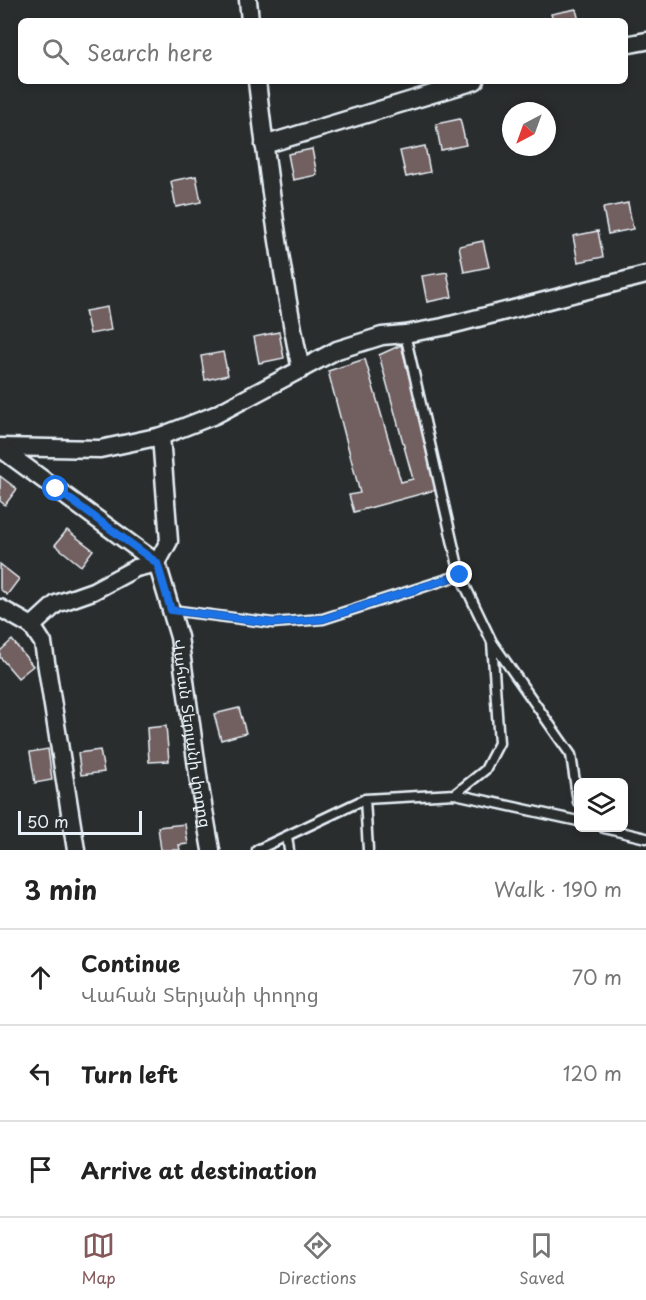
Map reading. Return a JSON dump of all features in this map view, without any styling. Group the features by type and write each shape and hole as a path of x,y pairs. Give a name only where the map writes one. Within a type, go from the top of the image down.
{"street":[{"path":"248,0 250,18"},
{"path":"628,44 646,41"},
{"path":"257,84 289,313 301,370"},
{"path":"264,145 465,84"},
{"path":"0,447 100,449 161,436 215,415 338,350 382,336 443,327 646,275"},
{"path":"32,626 56,604 93,591 135,568 157,563 169,541 161,436"},
{"path":"0,447 157,563"},
{"name":"Վահան Տերյանի փողոց","path":"157,563 179,637 211,850"},
{"path":"0,608 32,626 43,643 76,850"}],"lane":[{"path":"405,334 460,575 492,642 571,755 575,778"},
{"path":"171,610 273,623 323,619 460,575"},
{"path":"455,794 485,770 499,743 492,642"},
{"path":"257,850 365,799 455,794 574,820"},
{"path":"365,799 368,850"},
{"path":"621,832 646,838"},
{"path":"287,836 289,850"}],"building":[{"path":"576,9 578,18 552,18 551,14"},
{"path":"460,119 466,145 441,150 436,124"},
{"path":"425,146 430,172 406,177 400,151"},
{"path":"312,149 317,175 293,180 288,154"},
{"path":"196,176 201,202 176,207 171,181"},
{"path":"628,203 633,229 608,234 603,208"},
{"path":"598,231 603,257 578,262 573,236"},
{"path":"483,241 489,267 464,272 459,246"},
{"path":"447,272 452,297 427,302 422,276"},
{"path":"107,307 111,330 90,334 85,311"},
{"path":"279,332 284,358 259,363 254,337"},
{"path":"401,345 439,489 354,512 349,495 360,493 328,371 365,359 401,482 413,479 379,355"},
{"path":"223,352 228,375 205,380 201,356"},
{"path":"0,476 17,489 5,505 0,501"},
{"path":"67,530 93,550 81,566 55,545"},
{"path":"0,564 19,579 7,595 0,589"},
{"path":"12,640 33,666 18,678 0,657 0,651"},
{"path":"239,708 246,733 221,740 214,714"},
{"path":"166,726 169,761 149,762 147,728"},
{"path":"48,749 52,780 35,783 30,752"},
{"path":"100,750 104,772 81,775 78,753"},
{"path":"185,824 188,844 179,845 180,850 161,850 158,827"}],"route":[{"path":"56,489 157,563 171,610 273,623 323,619 460,575"}]}
